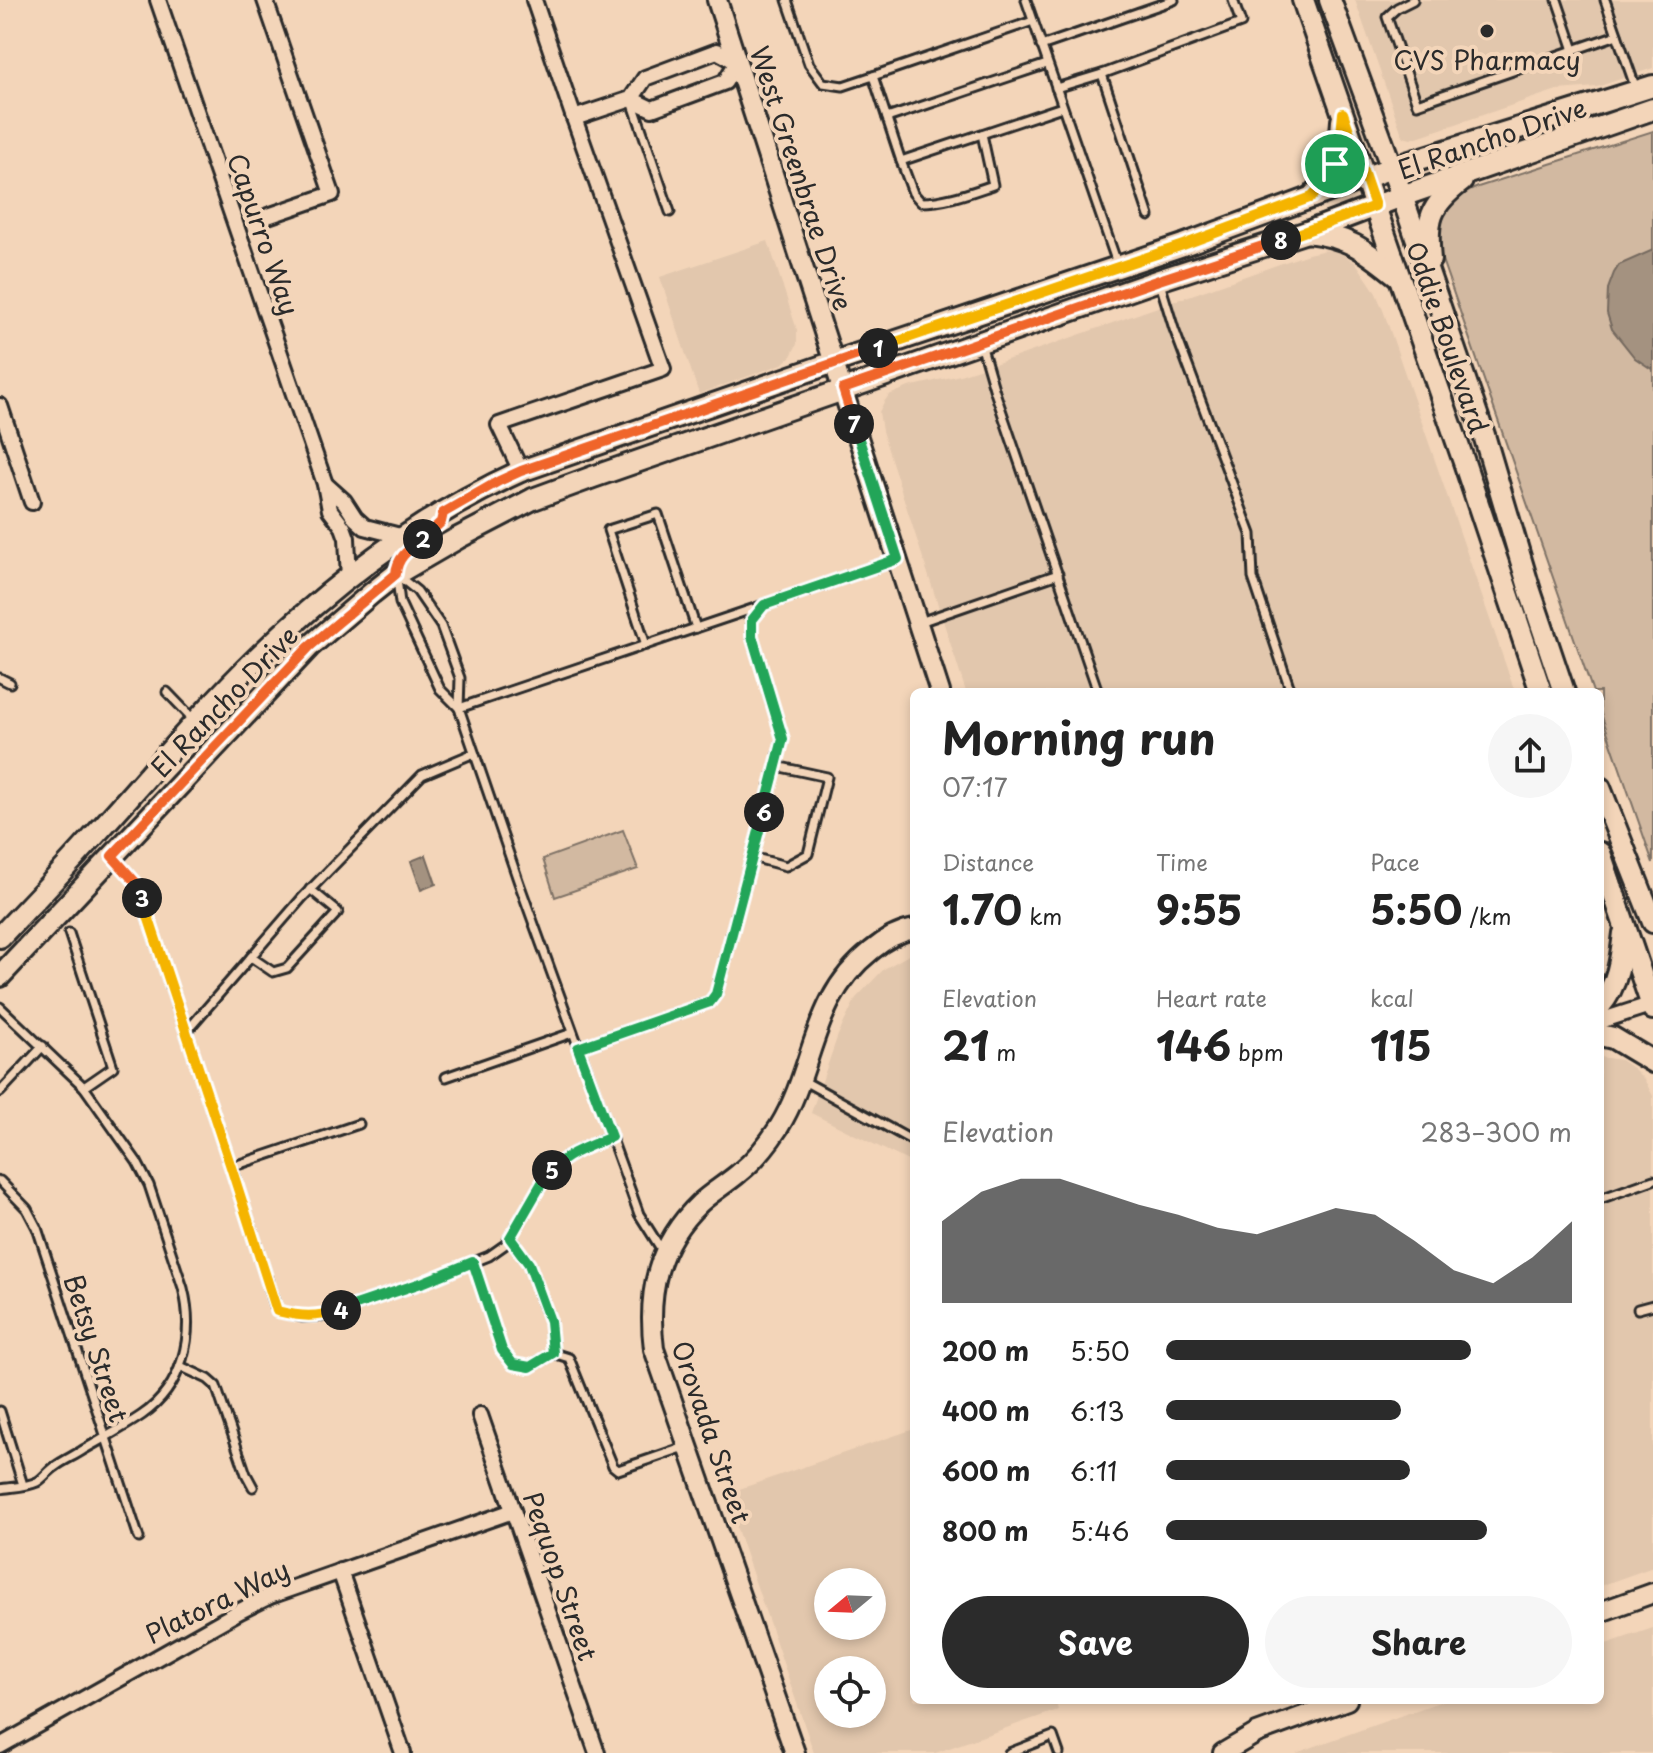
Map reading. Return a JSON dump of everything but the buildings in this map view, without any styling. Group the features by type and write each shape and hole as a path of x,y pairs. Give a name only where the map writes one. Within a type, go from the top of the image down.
{"main road":[{"name":"Oddie Boulevard","path":"1303,0 1540,688"},
{"name":"Oddie Boulevard","path":"1330,0 1402,196 1484,435 1563,688"},
{"path":"1645,88 1650,110"},
{"name":"El Rancho Drive","path":"0,937 196,722 293,624 404,537 499,481 834,362 1183,245 1391,168 1645,88"},
{"name":"El Rancho Drive","path":"0,976 309,647 396,574 458,538 533,499 593,477 1159,280 1307,232 1650,110"},
{"path":"1312,197 1324,184 1339,156 1343,113"},
{"path":"1433,288 1430,216 1438,202 1471,174"},
{"path":"1307,232 1334,236 1356,245 1400,278"},
{"path":"396,574 400,558 436,528 443,513"},
{"path":"1604,798 1653,922"},
{"path":"1604,865 1652,1006"},
{"path":"1604,1000 1620,968 1625,925"},
{"path":"1604,1036 1653,1062"}],"street":[{"name":"Capurro Way","path":"158,0 325,484 330,510 347,538 349,579"},
{"path":"265,0 332,194 268,216"},
{"path":"521,471 499,425 663,369 534,0"},
{"name":"West Greenbrae Drive","path":"717,0 939,688"},
{"path":"574,118 631,99 645,78 717,51 737,62 725,82 652,109 631,99"},
{"path":"0,406 32,502"},
{"name":"Capurro Way","path":"325,484 365,527 404,537"},
{"name":"Orovada Street","path":"795,1753 654,1349 652,1294 658,1267 683,1221 762,1151 779,1127 793,1099 819,1022 843,977 879,944 910,930"},
{"path":"1604,1020 1652,1006"},
{"name":"Pequop Street","path":"480,1415 597,1753"},
{"name":"Platora Way","path":"0,1746 270,1596 513,1511"},
{"path":"340,1571 397,1751"},
{"path":"1604,1611 1653,1593"},
{"path":"1223,1753 1257,1733 1336,1704"}],"lane":[{"path":"787,0 809,64 823,83 843,86 1033,21"},
{"path":"1026,0 1118,266"},
{"path":"1041,46 1174,0"},
{"path":"1056,88 1241,23 1233,0"},
{"path":"1413,0 1387,17 1417,104 1617,35"},
{"path":"1557,0 1574,50"},
{"path":"1605,0 1617,35 1645,88"},
{"path":"887,118 1047,64"},
{"path":"1102,74 1149,216"},
{"path":"873,76 913,193 921,202 937,202 993,185 982,134"},
{"path":"631,99 670,212"},
{"path":"901,161 1062,107"},
{"path":"1159,280 1174,329 1251,534 1253,578 1290,688"},
{"path":"980,342 1097,688"},
{"path":"646,645 608,530 658,514 696,628"},
{"path":"459,708 898,559"},
{"path":"396,574 400,603 440,689 459,708"},
{"path":"396,574 417,591 441,626 460,678 459,708 572,1033 639,1214 664,1254"},
{"path":"918,623 1058,574"},
{"path":"578,1048 710,1002 716,994 783,739 752,636 752,620 764,605"},
{"path":"0,678 10,683"},
{"path":"167,692 196,722"},
{"path":"186,1032 310,889 422,775 474,753"},
{"path":"752,857 786,866 808,854 827,777 776,766"},
{"path":"112,856 137,884 277,1311 302,1317 323,1316 489,1256 506,1244 543,1181 560,1162 611,1137"},
{"path":"251,957 273,972 287,968 338,912 310,889"},
{"path":"69,933 113,1067 84,1087"},
{"path":"0,1007 84,1087 137,1162 149,1185 187,1305 188,1326 186,1345 173,1381 143,1414 54,1467 37,1482 0,1489"},
{"path":"446,1077 572,1033"},
{"path":"0,1092 43,1046"},
{"path":"800,1079 910,1139"},
{"path":"231,1167 359,1124"},
{"path":"1604,1198 1653,1180"},
{"name":"Betsy Street","path":"0,1181 27,1209 37,1228 139,1538"},
{"path":"510,1238 529,1264 550,1321 553,1353"},
{"path":"473,1262 502,1350 513,1364 530,1367 553,1353 569,1358 613,1466 618,1470 688,1446"},
{"path":"1638,1309 1653,1305"},
{"path":"180,1366 216,1386 253,1487"},
{"path":"0,1411 23,1485"},
{"path":"1009,1753 1053,1736 1059,1753"}],"shaded area":[{"path":"1355,0 1653,0 1653,68 1597,87 1557,90 1411,139 1403,137"},
{"path":"1653,131 1653,863 1604,722 1604,688 1592,688 1441,257 1439,231 1443,213 1454,200 1478,187"},
{"path":"768,241 797,330 797,344 782,364 699,394 660,277"},
{"path":"1326,250 1339,252 1356,263 1375,291 1514,688 965,688 882,431 879,412 889,395 1016,357"},
{"path":"1653,250 1653,370 1635,358 1612,329 1607,313 1608,289 1619,265"},
{"path":"623,830 638,869 555,897 543,859"},
{"path":"426,855 436,884 421,890 411,861"},
{"path":"910,954 910,1162 811,1113 838,1035 856,998 884,969"},
{"path":"1604,1058 1621,1060 1634,1069 1644,1079 1653,1096 1653,1567 1604,1585"},
{"path":"910,1430 910,1704 1056,1704 1058,1710 935,1753 814,1753 725,1494"},
{"path":"1653,1628 1653,1753 1296,1753 1434,1704 1604,1704 1604,1645"}],"place":[{"name":"CVS Pharmacy","path":"1487,31"}],"route":[{"path":"1343,113 1375,206 1307,232 843,389 898,559 764,605 752,620 752,636 783,739 716,994 710,1002 578,1048 611,1137 560,1162 543,1181 510,1238 529,1264 550,1321 553,1353 530,1367 513,1364 502,1350 473,1262 323,1316 302,1317 277,1311 137,884 112,856 309,647 396,574 400,558 436,528 443,513 499,481 801,374 1183,245 1312,197 1324,184 1335,164 1339,156 1343,113"}]}
